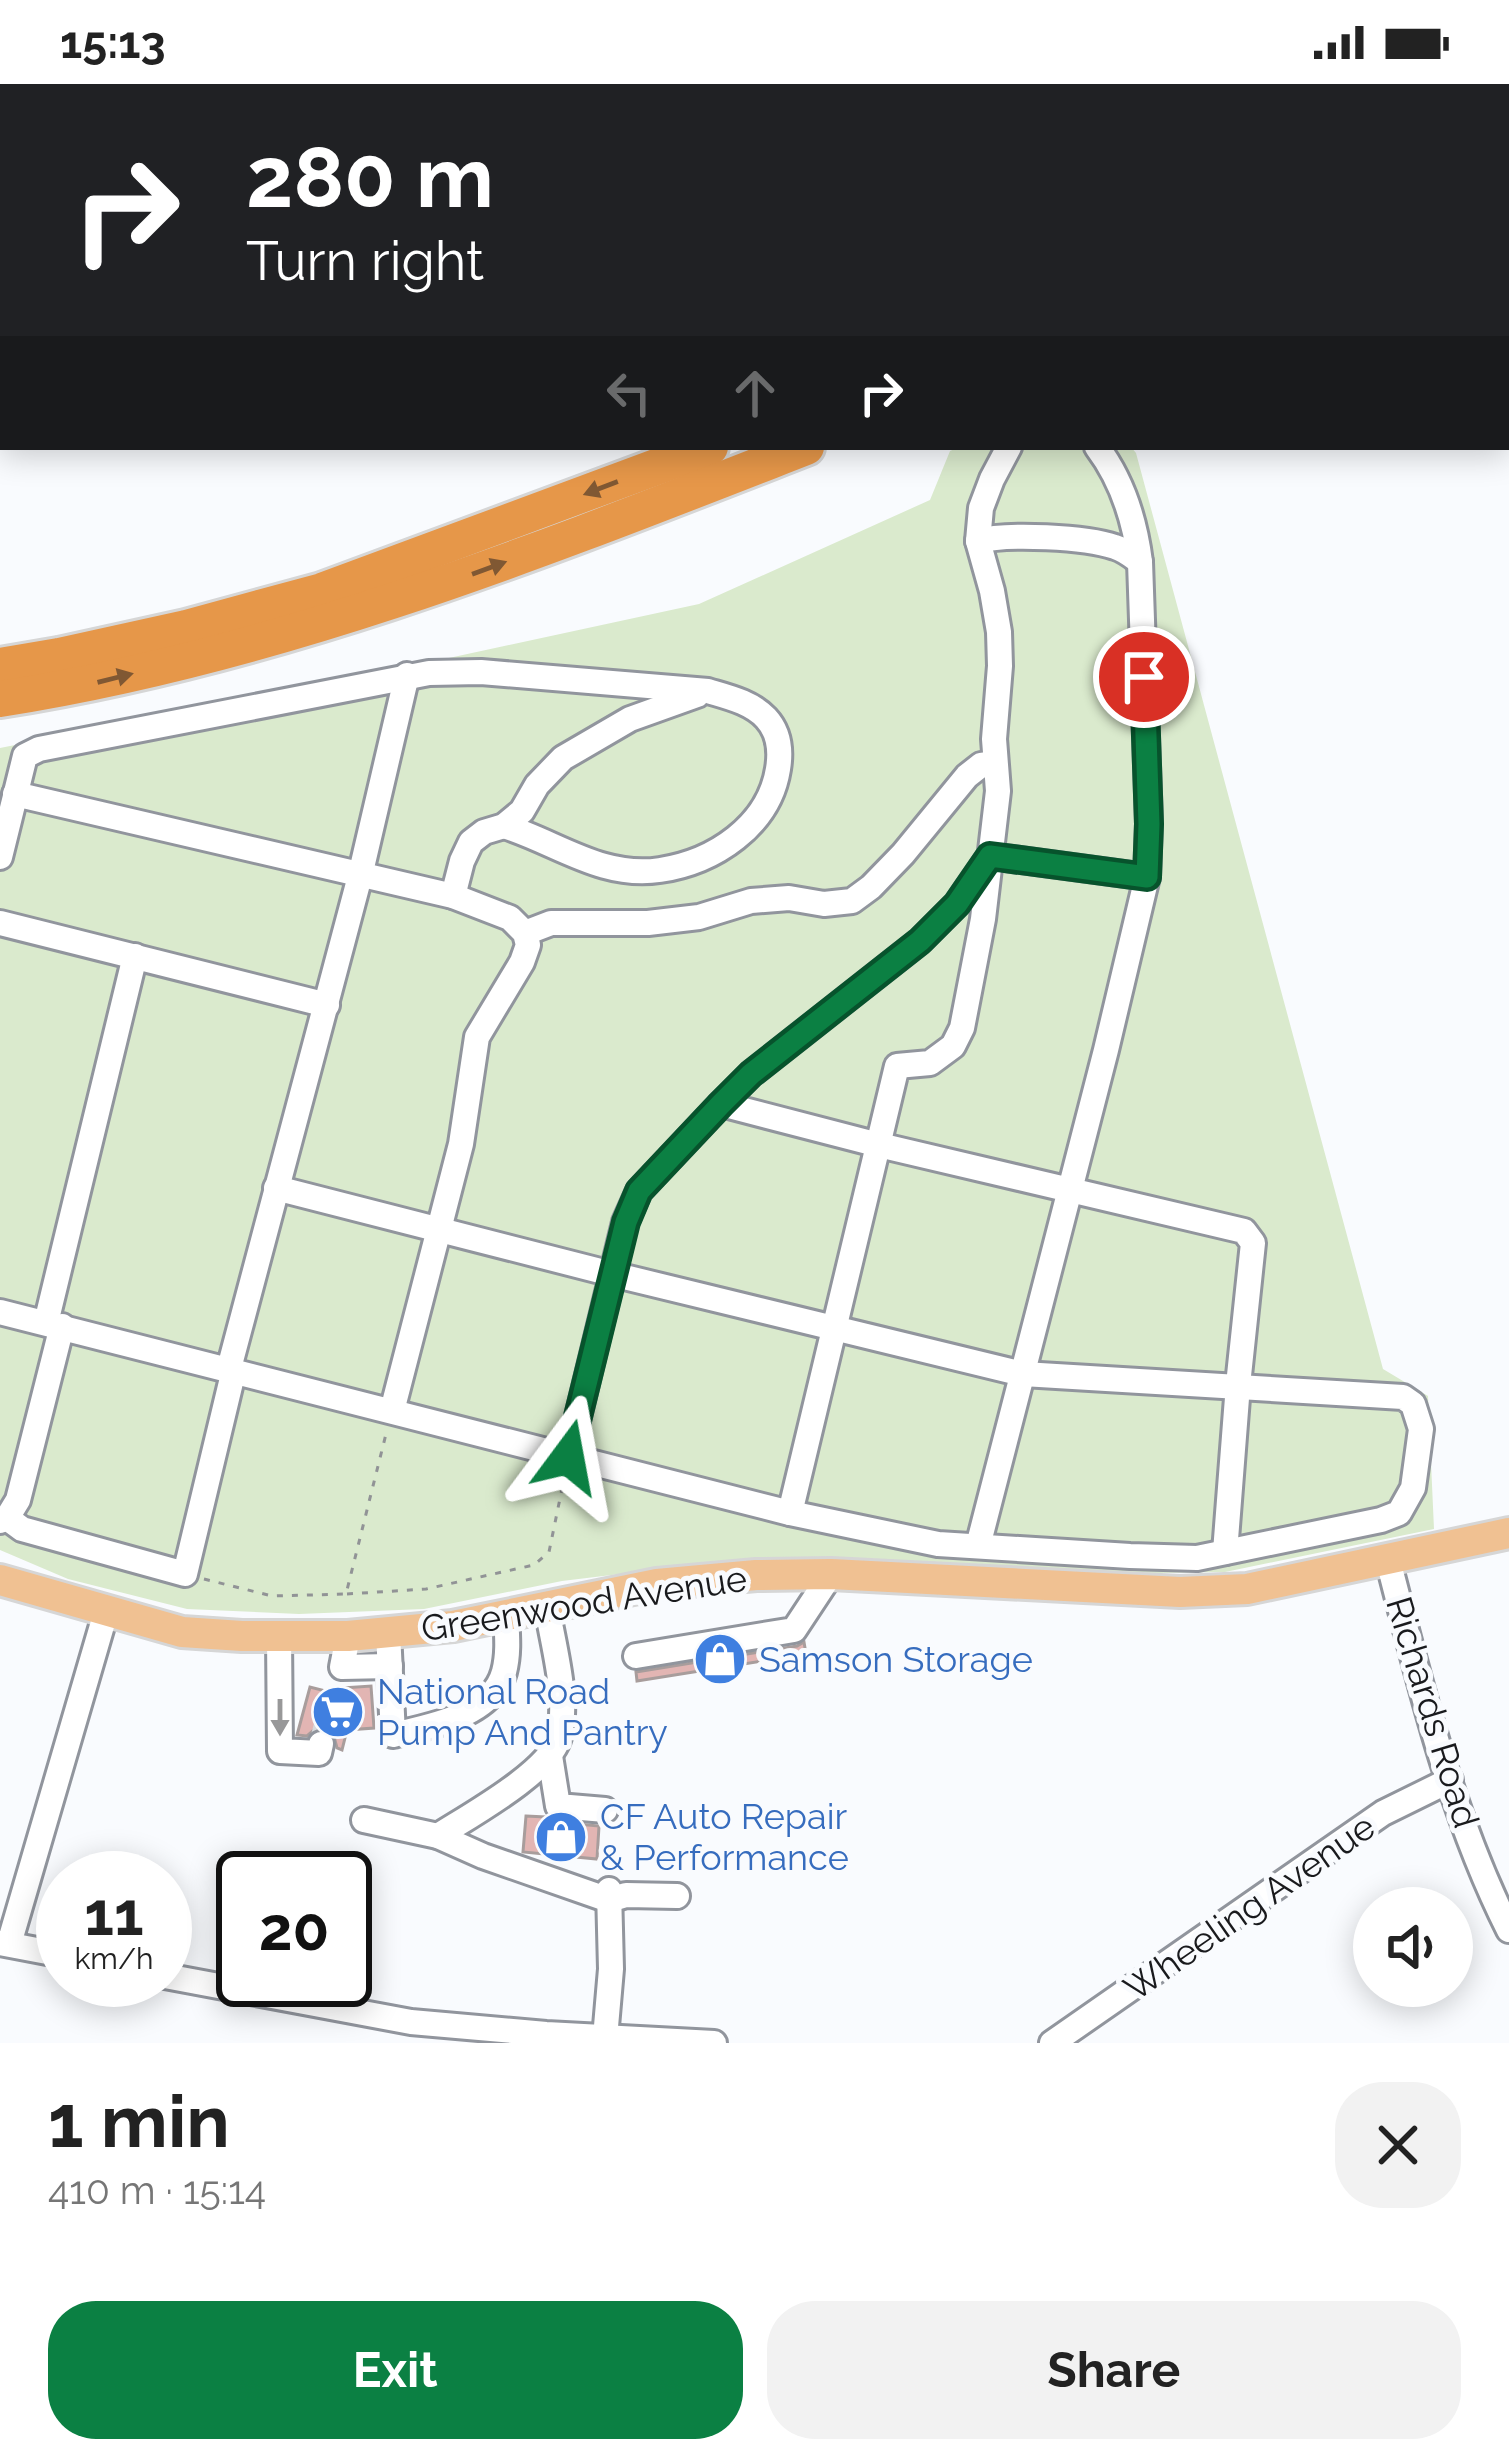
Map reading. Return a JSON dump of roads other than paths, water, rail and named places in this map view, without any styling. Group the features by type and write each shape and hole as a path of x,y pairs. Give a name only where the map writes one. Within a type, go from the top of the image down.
{"highway":[{"path":"0,666 187,628 322,591 702,450"},
{"path":"0,699 79,687 339,620 798,450"}],"main road":[{"name":"Greenwood Avenue","path":"0,1580 182,1632 348,1636 453,1626 657,1584 756,1575 831,1574 1180,1592 1247,1589 1509,1532"}],"street":[{"path":"790,1513 897,1066 930,1063 953,1046 962,1028 983,919 998,791 999,632 978,541 981,508 1008,450"},
{"path":"978,1546 1147,877 1140,562 1119,483 1099,450"},
{"path":"978,541 995,536 1098,542 1122,548 1140,562"},
{"path":"0,857 25,756 39,749 407,675 481,672 708,691 756,709 778,739 776,781 767,804 733,841 687,863 633,871 573,857 503,826"},
{"path":"135,956 18,1500 3,1519 22,1529 185,1574 232,1378 231,1361 327,1005 407,675"},
{"path":"453,896 471,842 522,811 537,785 563,758 630,719 708,691"},
{"path":"525,933 551,923 699,917 751,901 852,901 903,854 967,776 981,765 995,763"},
{"path":"16,794 453,896 510,918 525,933 528,945 522,962 477,1037 461,1144 392,1411"},
{"path":"990,856 1147,877"},
{"path":"568,1457 612,1274 639,1191 751,1074 920,941 957,904 990,856"},
{"path":"957,904 983,919"},
{"path":"0,923 327,1005"},
{"path":"721,1104 1244,1231 1252,1243 1225,1552"},
{"path":"0,1312 902,1538 1197,1558 1381,1520 1399,1513 1413,1487 1421,1439 1418,1415 1403,1397 1023,1374 277,1187"},
{"name":"Richards Road","path":"1388,1560 1450,1780 1509,1930"},
{"path":"635,1656 794,1630 831,1574"},
{"path":"438,1836 512,1788 550,1756 559,1738 562,1706 547,1606"},
{"path":"36,1950 3,1945 106,1612"},
{"path":"388,1632 393,1735 445,1723 495,1692 507,1654 506,1615"},
{"path":"279,1636 280,1751 319,1753 321,1744"},
{"path":"334,1694 348,1636"},
{"path":"342,1667 390,1666"},
{"path":"550,1756 558,1806 605,1810"},
{"name":"Wheeling Avenue","path":"1052,2043 1383,1813 1450,1780"},
{"path":"364,1820 438,1836 483,1856 609,1895 677,1896"},
{"path":"605,2038 611,1969 609,1895"},
{"path":"192,1981 411,2022 714,2043"}],"tunnel":[{"path":"321,1744 334,1694"}],"place":[{"name":"Samson Storage","path":"720,1659"},
{"name":"National Road Pump And Pantry","path":"338,1712"},
{"name":"CF Auto Repair & Performance","path":"561,1837"}]}
